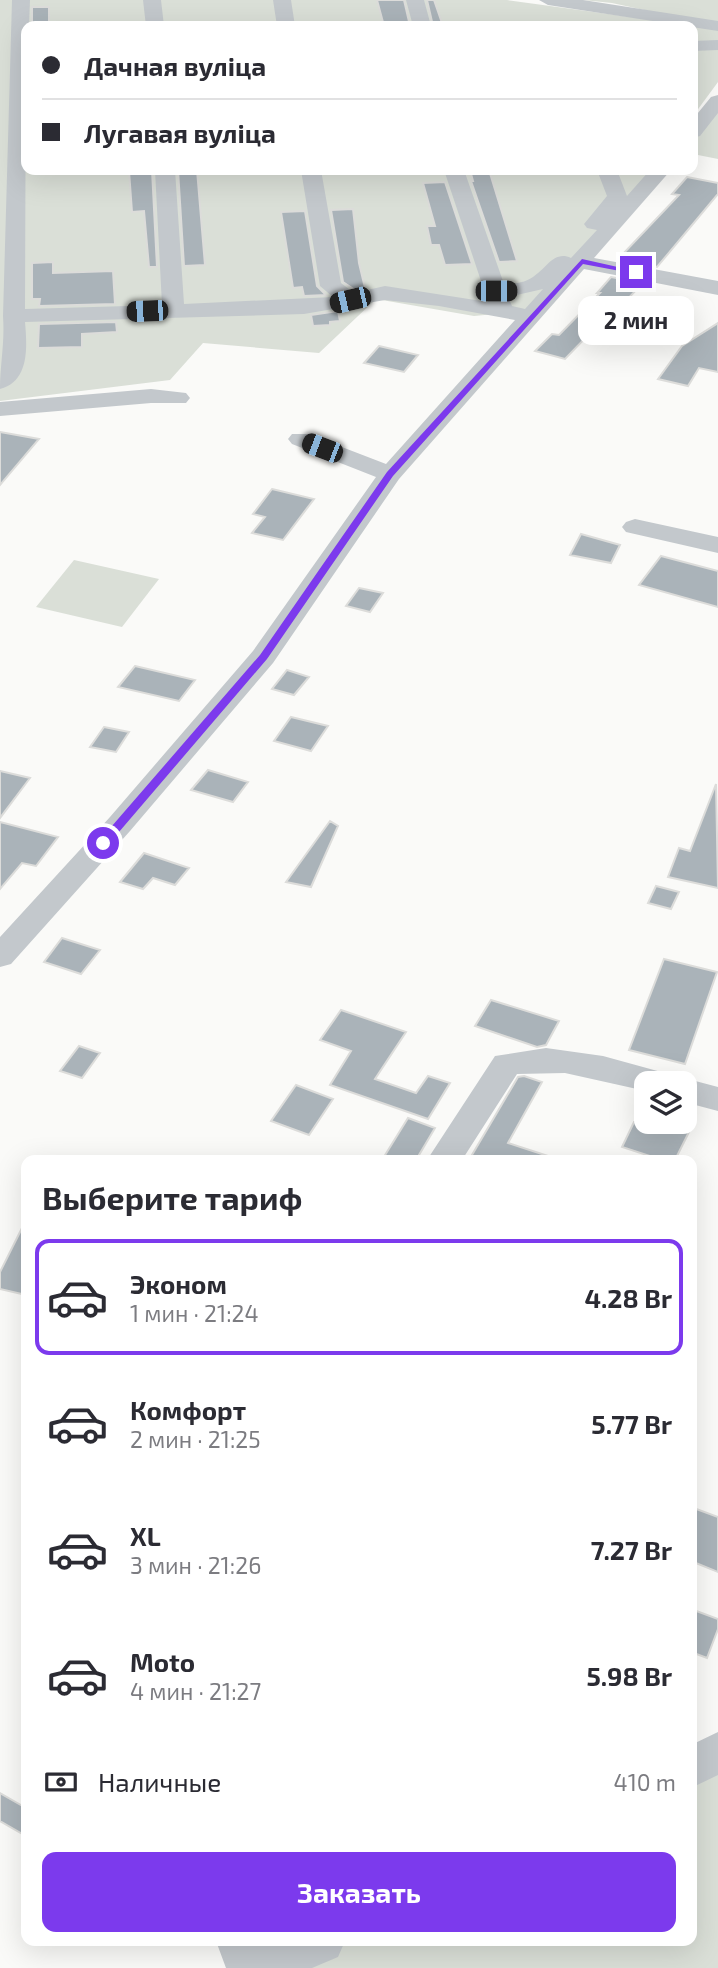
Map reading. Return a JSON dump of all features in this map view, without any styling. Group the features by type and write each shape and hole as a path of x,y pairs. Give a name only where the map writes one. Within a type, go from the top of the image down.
{"street":[{"path":"0,382 8,376 16,360 15,70 21,0"},
{"path":"152,0 154,21"},
{"path":"282,0 285,21"},
{"path":"415,0 421,21"},
{"path":"535,0 546,9 667,21"},
{"path":"698,24 718,26"},
{"path":"698,46 718,45"},
{"path":"698,126 718,101"},
{"path":"165,175 173,310"},
{"path":"312,175 331,286 350,300"},
{"path":"456,175 499,301"},
{"path":"499,301 547,278 615,200 617,196 609,175"},
{"path":"0,956 120,824 263,657 390,474 657,175"},
{"path":"582,261 718,288"},
{"path":"14,316 304,307 385,293 499,301 532,317"},
{"path":"0,409 151,396 178,398"},
{"path":"300,439 390,474"},
{"path":"635,527 718,545"},
{"path":"447,1155 507,1063 545,1058 592,1065 634,1076"},
{"path":"697,1093 718,1099"},
{"path":"697,1764 718,1752"},
{"path":"241,1946 249,1968"},
{"path":"258,1968 310,1946"}],"shaded area":[{"path":"0,0 507,0 660,21 21,21 21,175 647,175 524,319 495,314 474,316 376,299 319,353 203,343 170,380 0,401"},
{"path":"583,0 718,0 718,26 698,21 612,3"},
{"path":"698,26 718,29 718,82 698,109"},
{"path":"718,101 718,159 698,155 698,126"},
{"path":"74,560 159,579 122,627 36,607"},
{"path":"718,1733 718,1968 258,1968 310,1946 697,1946 697,1748"}],"building":[{"path":"377,0 404,0 409,21 383,21"},
{"path":"427,0 434,0 441,21 432,21"},
{"path":"32,7 49,7 49,21 32,21"},
{"path":"129,175 152,175 157,267 149,267 144,211 132,212"},
{"path":"178,175 197,175 205,265 184,266"},
{"path":"471,175 491,175 517,261 499,262"},
{"path":"687,177 718,183 718,194 657,267 625,261 628,258 621,256 679,195 672,194"},
{"path":"445,182 472,264 445,265 439,245 431,245 427,226 435,226 423,183"},
{"path":"353,209 359,263 365,288 355,290 343,282 331,210"},
{"path":"305,211 317,286 326,295 304,296 302,287 293,288 281,212"},
{"path":"53,262 53,273 113,271 115,304 39,306 40,299 32,299 32,263"},
{"path":"611,277 643,283 597,331 593,330 565,359 535,351 552,334 559,335 600,293 597,293"},
{"path":"338,311 340,321 330,322 330,325 313,326 311,315"},
{"path":"116,322 117,332 82,334 82,347 38,348 39,324"},
{"path":"718,323 718,372 699,368 688,386 658,379 682,346"},
{"path":"379,346 418,355 404,372 364,363"},
{"path":"0,432 39,439 0,485"},
{"path":"272,489 314,499 283,540 252,533 265,517 253,514"},
{"path":"581,534 620,545 611,563 570,555"},
{"path":"661,556 718,571 718,607 639,585"},
{"path":"359,588 383,593 370,612 346,606"},
{"path":"135,666 195,680 179,701 118,687"},
{"path":"287,670 309,677 294,695 272,689"},
{"path":"291,717 328,726 311,751 274,741"},
{"path":"104,727 129,732 116,752 90,747"},
{"path":"208,770 248,782 233,802 191,790"},
{"path":"0,771 30,778 0,818"},
{"path":"716,784 718,888 668,877 679,848 690,851"},
{"path":"330,821 338,826 311,887 286,882"},
{"path":"0,822 58,837 36,866 22,863 0,889"},
{"path":"144,853 189,868 175,885 153,878 143,889 120,882"},
{"path":"656,886 679,892 671,909 648,903"},
{"path":"62,938 100,950 81,974 44,962"},
{"path":"664,959 717,972 685,1064 629,1050"},
{"path":"491,1000 559,1021 546,1045 537,1047 475,1026"},
{"path":"341,1010 406,1032 375,1079 416,1093 428,1076 450,1083 428,1119 330,1085 351,1051 320,1040"},
{"path":"79,1046 100,1053 82,1078 60,1071"},
{"path":"524,1076 542,1082 508,1143 545,1155 472,1155 518,1077"},
{"path":"296,1085 333,1099 309,1135 271,1121"},
{"path":"408,1118 435,1128 419,1155 385,1155"},
{"path":"634,1122 634,1134 688,1134 678,1155 647,1155 622,1147"},
{"path":"21,1230 21,1294 0,1289 0,1272"},
{"path":"697,1509 718,1517 718,1572 697,1563"},
{"path":"697,1611 718,1619 718,1629 707,1658 697,1654"},
{"path":"0,1793 21,1805 21,1833 0,1821"}],"route":[{"path":"103,843 263,657 390,474 582,261 636,272"}]}
